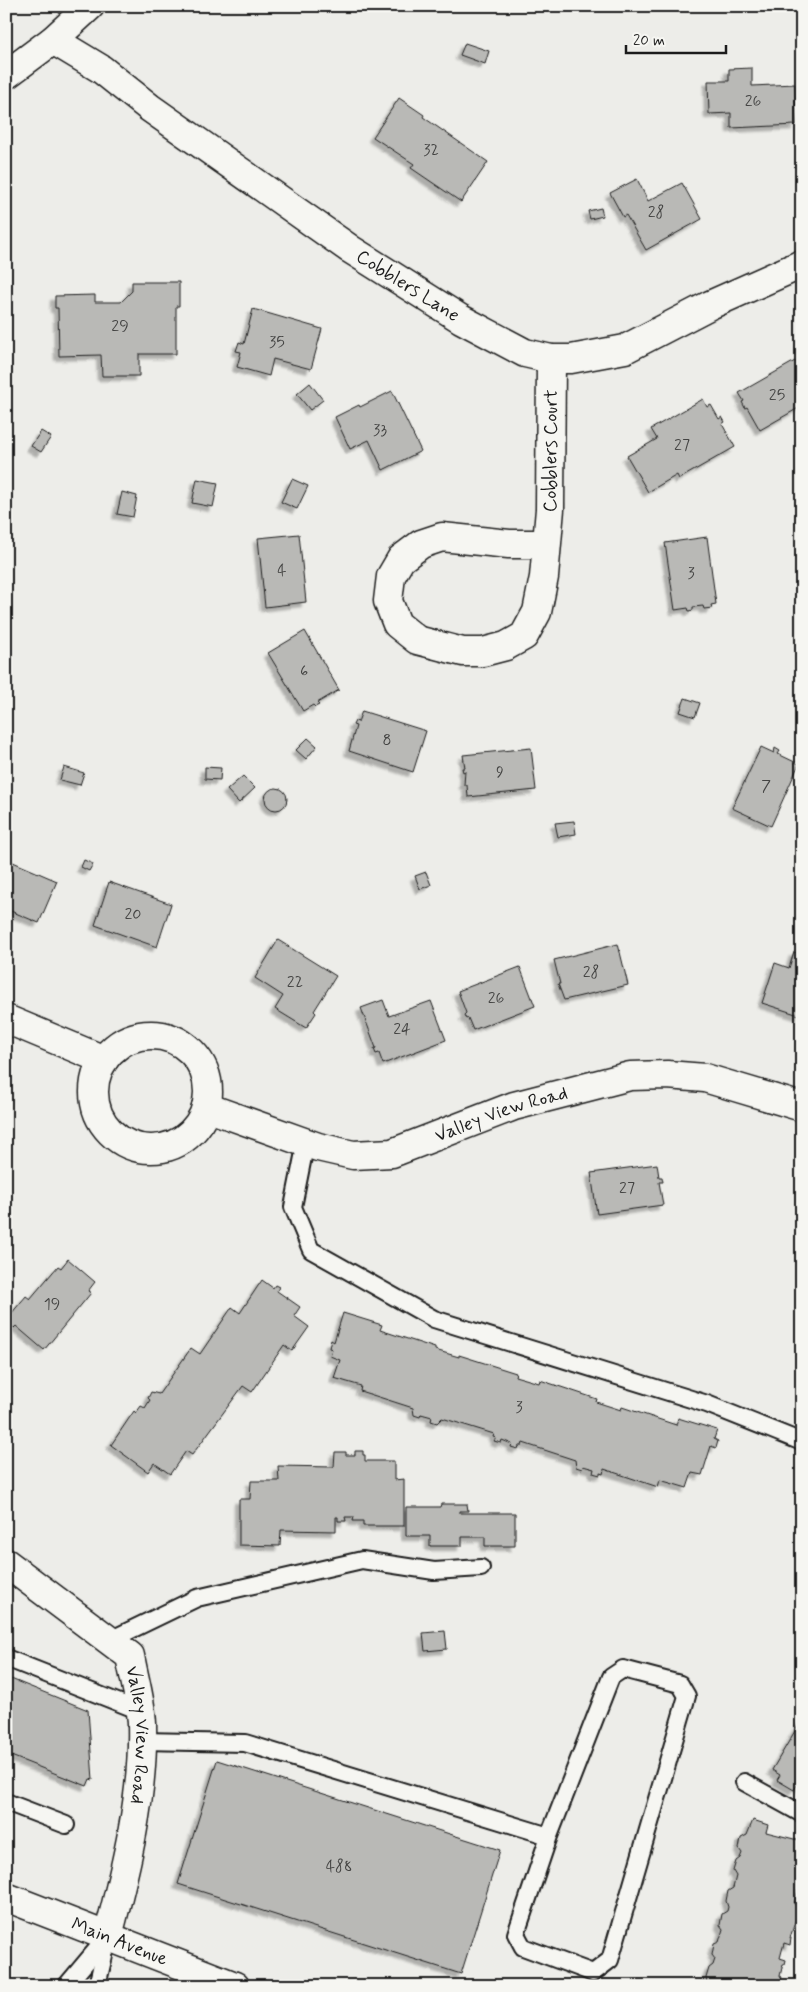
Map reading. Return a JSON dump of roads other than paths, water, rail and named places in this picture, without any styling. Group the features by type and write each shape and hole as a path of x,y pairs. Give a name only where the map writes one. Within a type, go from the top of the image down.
{"street":[{"path":"6,75 53,40 90,6"},
{"name":"Cobblers Lane","path":"53,40 101,69 150,108 350,249 461,318 525,353 551,359 571,359 625,349 710,305 802,264"},
{"name":"Cobblers Court","path":"546,544 509,544 442,537 421,544 401,559 391,576 388,601 397,624 417,640 463,652 483,652 506,646 524,636 537,612 544,577 550,509 551,359"},
{"path":"6,1019 104,1060"},
{"path":"155,1034 170,1038 183,1044 194,1053 202,1065 207,1078 208,1092 203,1115 187,1137 171,1145 154,1149 136,1147 120,1140 106,1127 98,1112 94,1094 96,1076 113,1048 126,1040 140,1035 155,1034"},
{"name":"Valley View Road","path":"203,1115 353,1155 392,1154 514,1106 630,1076 667,1075 705,1078 802,1107"},
{"name":"Valley View Road","path":"6,1563 130,1656 140,1710 142,1741 140,1781 125,1869 108,1936"},
{"name":"Main Avenue","path":"6,1897 235,1986"}],"lane":[{"path":"306,1142 293,1206 311,1250 434,1318 707,1404 802,1442"},
{"path":"110,1640 197,1598 362,1560 434,1571 481,1568"},
{"path":"6,1658 140,1710"},
{"path":"623,1669 680,1684 687,1696 610,1960 593,1973 523,1947 516,1934 549,1836 611,1677 623,1669"},
{"path":"142,1741 245,1743 549,1836"},
{"path":"744,1782 802,1814"},
{"path":"6,1802 66,1825"},
{"path":"66,1986 108,1936"},
{"path":"97,1986 108,1936"}]}
